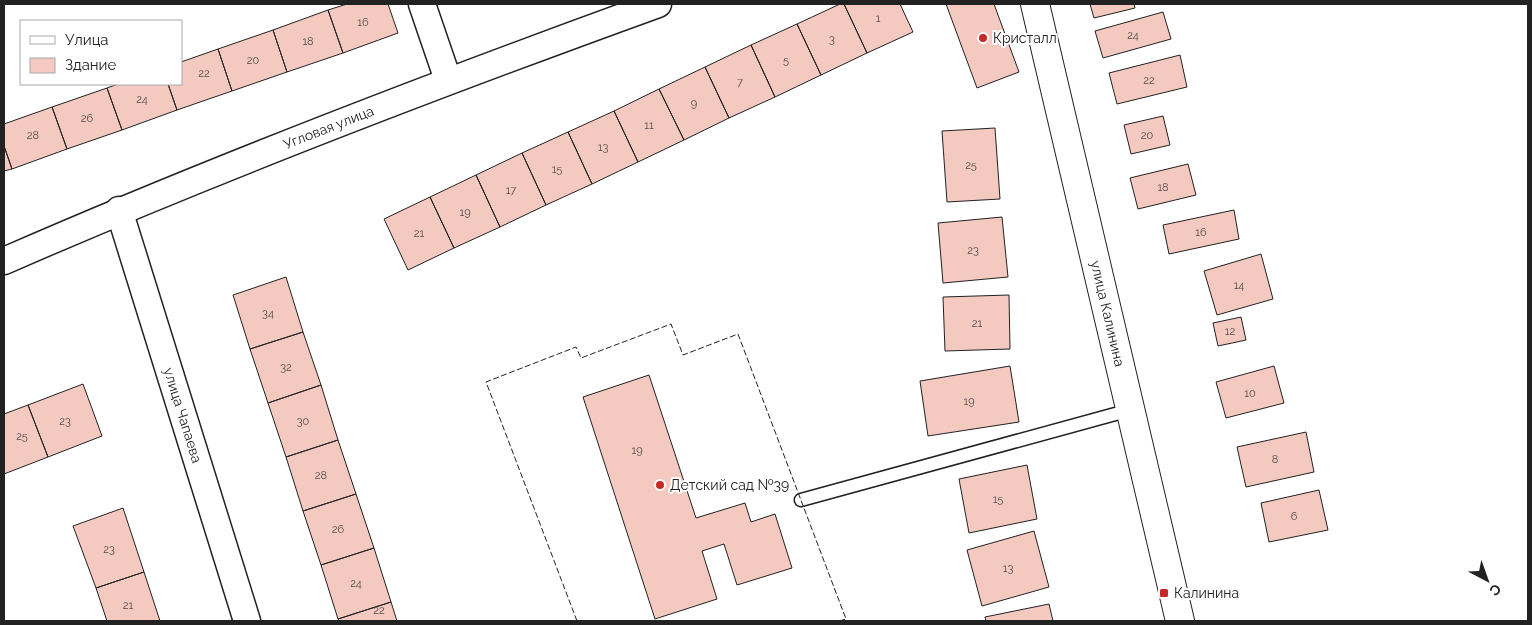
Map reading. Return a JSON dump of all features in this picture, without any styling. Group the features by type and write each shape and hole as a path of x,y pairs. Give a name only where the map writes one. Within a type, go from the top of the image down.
{"street":[{"path":"422,4 448,80"},
{"name":"Угловая улица","path":"4,261 119,210 448,80 658,4"},
{"name":"улица Калинина","path":"1035,4 1180,621"},
{"name":"улица Чапаева","path":"119,210 247,621"}],"lane":[{"path":"801,500 1130,410"}],"building":[{"path":"347,4 388,4 398,33 343,53 328,10"},
{"path":"840,4 844,4 867,53 821,75 797,24"},
{"path":"844,4 900,4 913,32 867,53"},
{"name":"Кристалл","path":"946,4 994,4 1019,72 977,88"},
{"path":"1090,4 1134,4 1135,8 1094,18"},
{"path":"328,10 343,53 287,72 273,30"},
{"path":"1163,12 1171,39 1103,58 1095,31"},
{"path":"797,24 821,75 775,97 751,45"},
{"path":"273,30 287,72 232,91 218,49"},
{"path":"751,45 775,97 729,118 705,67"},
{"path":"218,49 232,91 177,110 168,85 182,85 182,62"},
{"path":"1180,55 1187,87 1117,104 1109,73"},
{"path":"705,67 729,118 684,140 659,89"},
{"path":"115,85 168,85 177,110 122,130 107,88"},
{"path":"107,88 122,130 67,149 52,107"},
{"path":"659,89 684,140 638,162 614,111"},
{"path":"52,107 67,149 12,169 4,146 4,124"},
{"path":"614,111 638,162 592,184 568,132"},
{"path":"1163,116 1170,145 1131,154 1124,125"},
{"path":"995,128 1000,199 947,202 942,131"},
{"path":"568,132 592,184 546,205 522,153"},
{"path":"4,146 12,169 4,171"},
{"path":"522,153 546,205 500,227 476,175"},
{"path":"1188,164 1196,195 1138,209 1130,178"},
{"path":"476,175 500,227 454,248 430,197"},
{"path":"430,197 454,248 408,270 384,219"},
{"path":"1234,210 1239,239 1169,254 1163,225"},
{"path":"1002,217 1008,277 943,283 938,223"},
{"path":"1261,254 1273,299 1217,315 1204,271"},
{"path":"286,277 303,332 250,349 233,295"},
{"path":"1009,295 1010,349 945,351 943,297"},
{"path":"1241,317 1246,340 1218,346 1213,323"},
{"path":"303,332 321,385 268,403 250,349"},
{"path":"1010,366 1019,422 928,436 920,381"},
{"path":"1274,366 1284,403 1226,418 1216,382"},
{"path":"649,375 696,518 745,503 751,522 775,514 792,568 737,585 724,544 702,551 717,599 655,619 583,397"},
{"path":"83,384 102,436 48,457 28,405"},
{"path":"321,385 338,440 286,457 268,403"},
{"path":"28,405 48,457 4,474 4,414"},
{"path":"1306,432 1314,472 1246,487 1237,447"},
{"path":"338,440 356,494 303,511 286,457"},
{"path":"1027,465 1037,519 969,533 959,479"},
{"path":"1319,490 1328,530 1269,542 1261,503"},
{"path":"356,494 374,548 321,565 303,511"},
{"path":"123,508 144,572 96,588 73,526"},
{"path":"1034,531 1049,587 982,606 967,550"},
{"path":"374,548 391,602 338,619 321,565"},
{"path":"144,572 160,621 107,621 96,588"},
{"path":"391,602 397,621 339,621 338,619"},
{"path":"1049,604 1053,621 986,621 985,617"}],"fence":[{"path":"577,621 486,382 576,347 581,358 671,324 683,355 738,334 846,619 839,621"}],"place":[{"name":"Кристалл","path":"983,38"},
{"name":"Детский сад №39","path":"660,485"},
{"name":"Калинина","path":"1164,593"}]}
